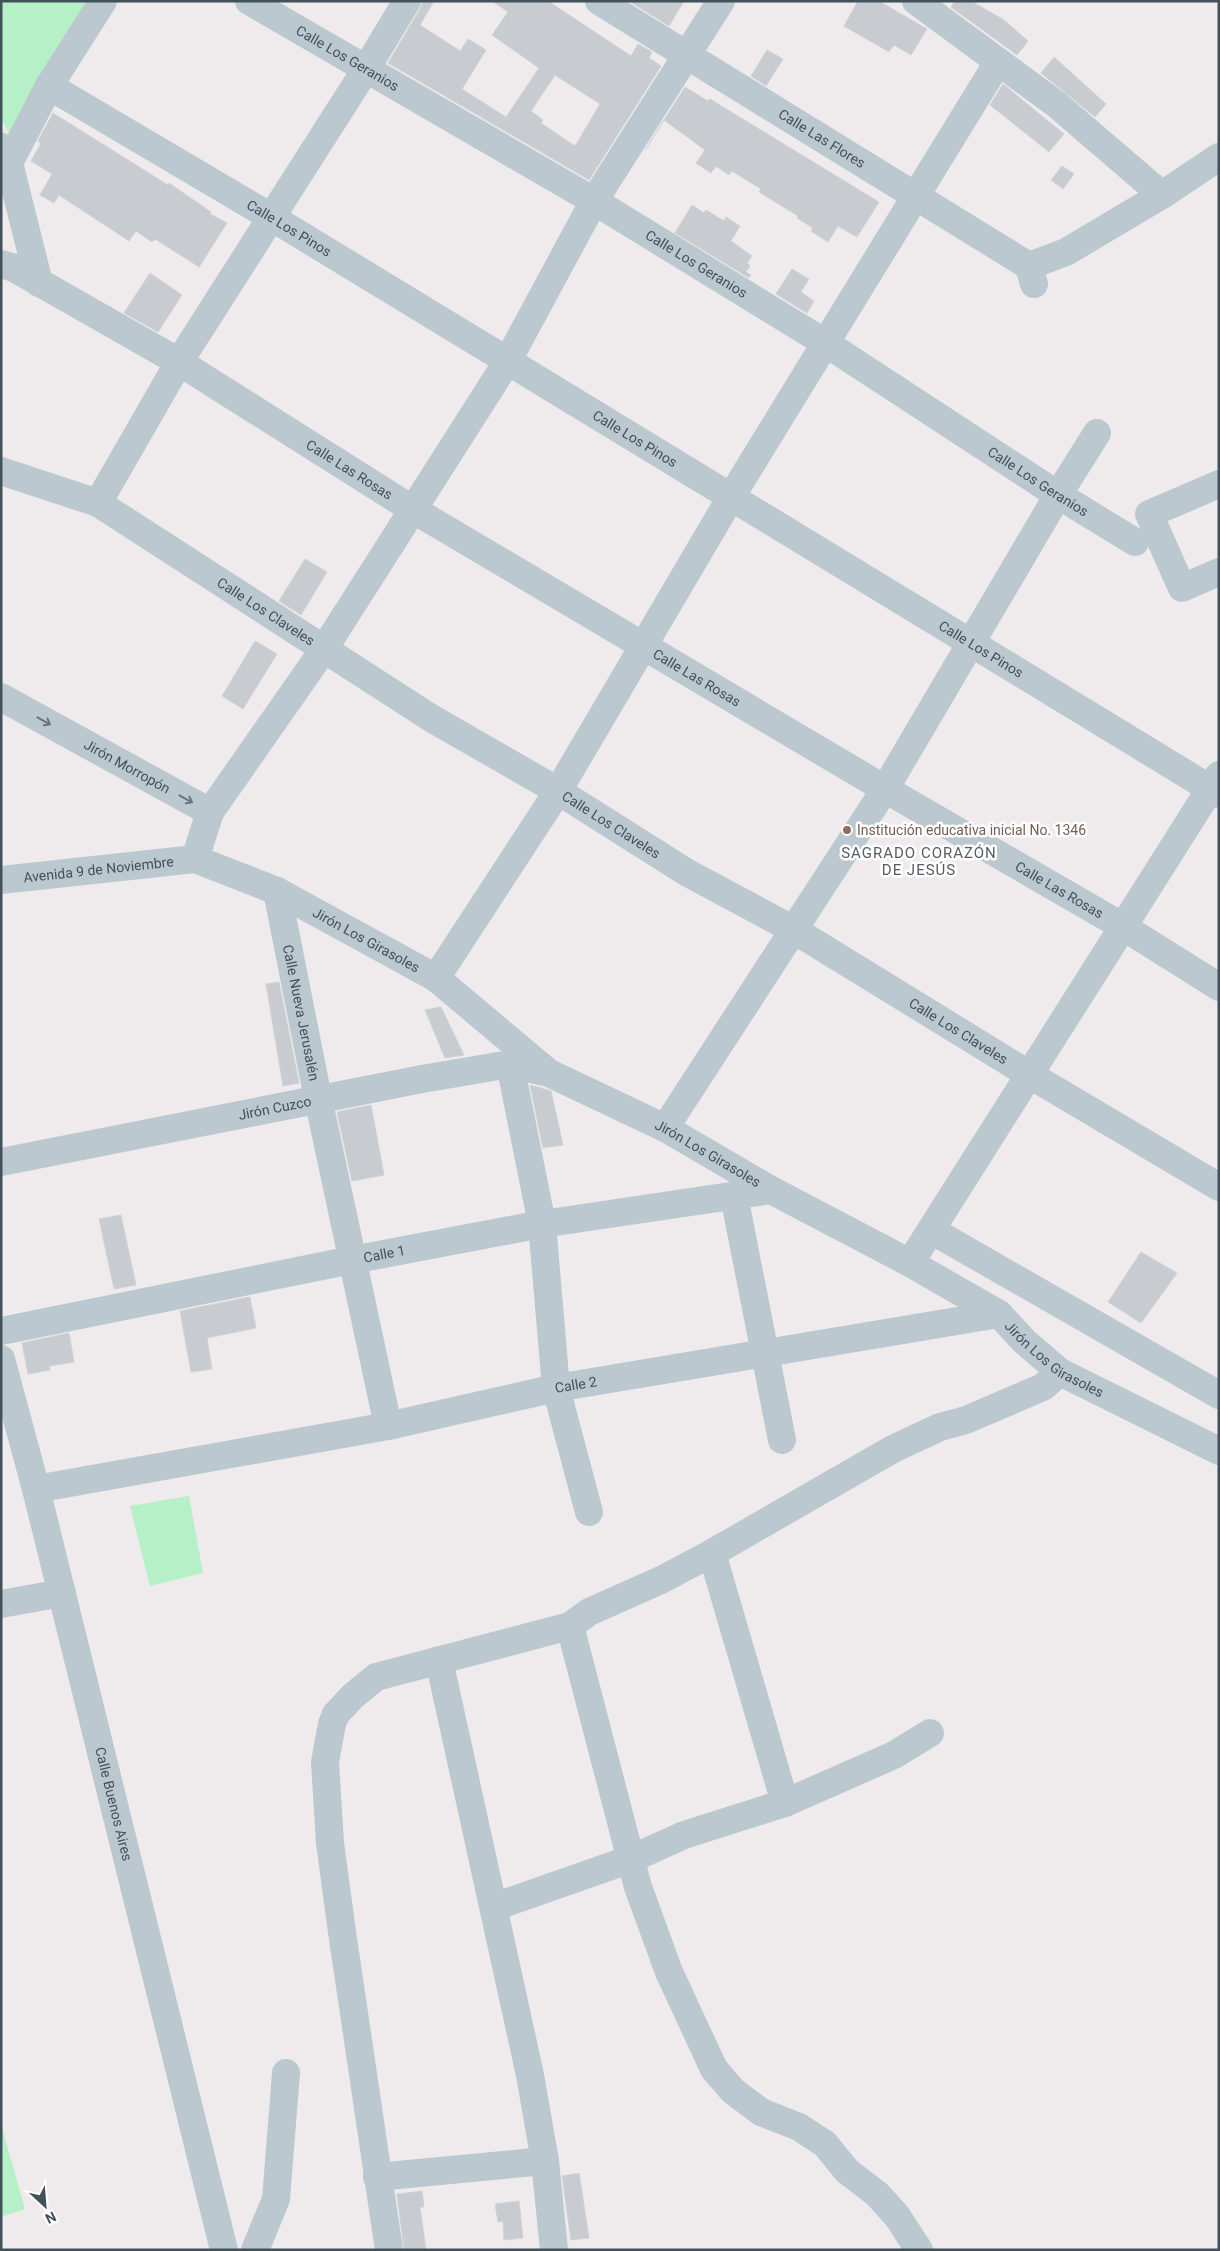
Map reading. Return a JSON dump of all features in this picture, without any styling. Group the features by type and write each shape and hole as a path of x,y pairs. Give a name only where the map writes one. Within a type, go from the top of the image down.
{"street":[{"path":"39,283 5,154 103,1"},
{"name":"Calle Los Geranios","path":"249,1 594,201 827,344 1058,496 1135,542"},
{"path":"98,503 179,362 366,69 407,1"},
{"name":"Calle Las Flores","path":"599,1 916,196 1032,275 1066,252 1162,195"},
{"path":"195,859 210,812 324,649 412,508 507,362 594,201 721,1"},
{"path":"916,1 1056,104 1162,195 1219,157"},
{"path":"436,978 558,791 731,497 827,344 998,62"},
{"name":"Calle Los Pinos","path":"49,86 271,217 972,643 1216,786"},
{"path":"1,264 39,283 179,362"},
{"name":"Calle Las Rosas","path":"179,362 412,508 885,789 1122,926 1219,987"},
{"path":"665,1128 885,789 1058,496 1097,434"},
{"name":"Calle Los Claveles","path":"1,471 98,503 431,718 558,791 686,872 794,930 1030,1075 1219,1187"},
{"path":"1219,484 1150,514 1182,588 1219,572"},
{"name":"Jirón Morropón","path":"1,697 210,812"},
{"path":"910,1262 1030,1075 1122,926 1216,786"},
{"name":"Jirón Los Girasoles","path":"195,859 278,891 436,978 549,1073 665,1128 771,1190 910,1262 999,1314 1024,1341 1060,1372 1219,1451"},
{"name":"Avenida 9 de Noviembre","path":"1,880 195,859"},
{"name":"Calle Nueva Jerusalén","path":"278,891 318,1098 388,1426"},
{"path":"510,1064 542,1224 556,1388 589,1512"},
{"name":"Jirón Cuzco","path":"1,1162 318,1098 510,1064 549,1073"},
{"name":"Calle 1","path":"1,1331 352,1260 542,1224 771,1190"},
{"path":"734,1196 767,1354 782,1440"},
{"path":"931,1230 1219,1395"},
{"name":"Calle 2","path":"36,1489 388,1426 556,1388 999,1314"},
{"name":"Calle Buenos Aires","path":"1,1359 36,1489 224,2250"},
{"path":"389,2250 330,1843 326,1799 326,1748 336,1714 353,1696 376,1678 570,1626 589,1612 661,1580 712,1553 893,1449 940,1427 966,1420 1043,1387 1052,1382 1060,1372"},
{"path":"712,1553 786,1803"},
{"path":"1,1604 62,1594"},
{"path":"570,1626 638,1887 669,1972 714,2069 733,2091 761,2112 799,2127 825,2144 847,2171 877,2194 897,2216 919,2250"},
{"path":"439,1660 530,2075 545,2161 554,2250"},
{"path":"494,1907 631,1859 684,1835 786,1803 894,1756 930,1733"},
{"path":"255,2250 276,2198 286,2073"},
{"path":"377,2177 545,2161"}],"green space":[{"path":"1,1 90,1 9,134 1,117"},
{"path":"189,1496 203,1573 150,1586 130,1506"},
{"path":"1,2124 25,2209 1,2217"}],"building":[{"path":"423,1 434,1 420,25 460,51 468,39 486,50 462,89 506,117 539,68 492,35 508,12 492,1 548,1 631,56 638,44 652,52 649,58 661,66 589,180 388,63","holes":["555,75 600,104 575,146 541,123 543,120 531,111"]},
{"path":"629,1 684,1 669,26"},
{"path":"858,1 879,1 927,29 911,55 894,45 889,52 844,26"},
{"path":"955,1 971,1 1004,20 1028,41 1017,55 951,7"},
{"path":"767,50 783,59 766,86 751,76"},
{"path":"1054,57 1106,104 1095,117 1041,73"},
{"path":"1003,84 1064,134 1049,152 990,105"},
{"path":"685,87 708,101 710,99 879,202 857,237 838,226 828,242 811,231 813,228 797,218 798,216 759,192 761,189 732,171 729,175 716,166 711,173 696,163 705,150 664,120"},
{"path":"53,113 168,185 169,183 211,212 210,214 227,223 199,267 155,239 152,242 136,231 129,241 59,195 54,203 40,195 52,174 31,161 41,143 38,141"},
{"path":"1062,166 1074,174 1063,189 1051,180"},
{"path":"692,205 704,213 706,210 724,221 726,217 740,226 731,241 752,256 747,263 750,266 746,272 751,275 749,278 675,233"},
{"path":"792,269 809,279 801,292 814,301 807,313 776,294"},
{"path":"150,273 182,295 158,332 124,313"},
{"path":"305,559 327,572 301,615 279,601"},
{"path":"255,641 277,654 243,709 222,696"},
{"path":"279,982 299,1083 283,1086 266,984"},
{"path":"441,1007 464,1055 445,1058 425,1010"},
{"path":"530,1085 551,1091 563,1145 543,1148"},
{"path":"371,1105 384,1175 352,1181 337,1112"},
{"path":"121,1215 136,1285 114,1289 99,1219"},
{"path":"1141,1252 1177,1273 1141,1323 1108,1302"},
{"path":"250,1297 256,1328 207,1338 212,1369 191,1372 180,1311"},
{"path":"69,1333 74,1362 49,1366 50,1370 28,1374 22,1343"},
{"path":"579,2173 589,2238 571,2240 562,2176"},
{"path":"422,2191 424,2207 420,2207 426,2250 404,2250 397,2194"},
{"path":"519,2201 523,2238 504,2240 503,2221 498,2222 495,2204"}],"place":[{"name":"Institución educativa inicial No. 1346","path":"847,830"}],"district":[{"name":"SAGRADO CORAZÓN DE JESÚS","path":"919,862"}]}
